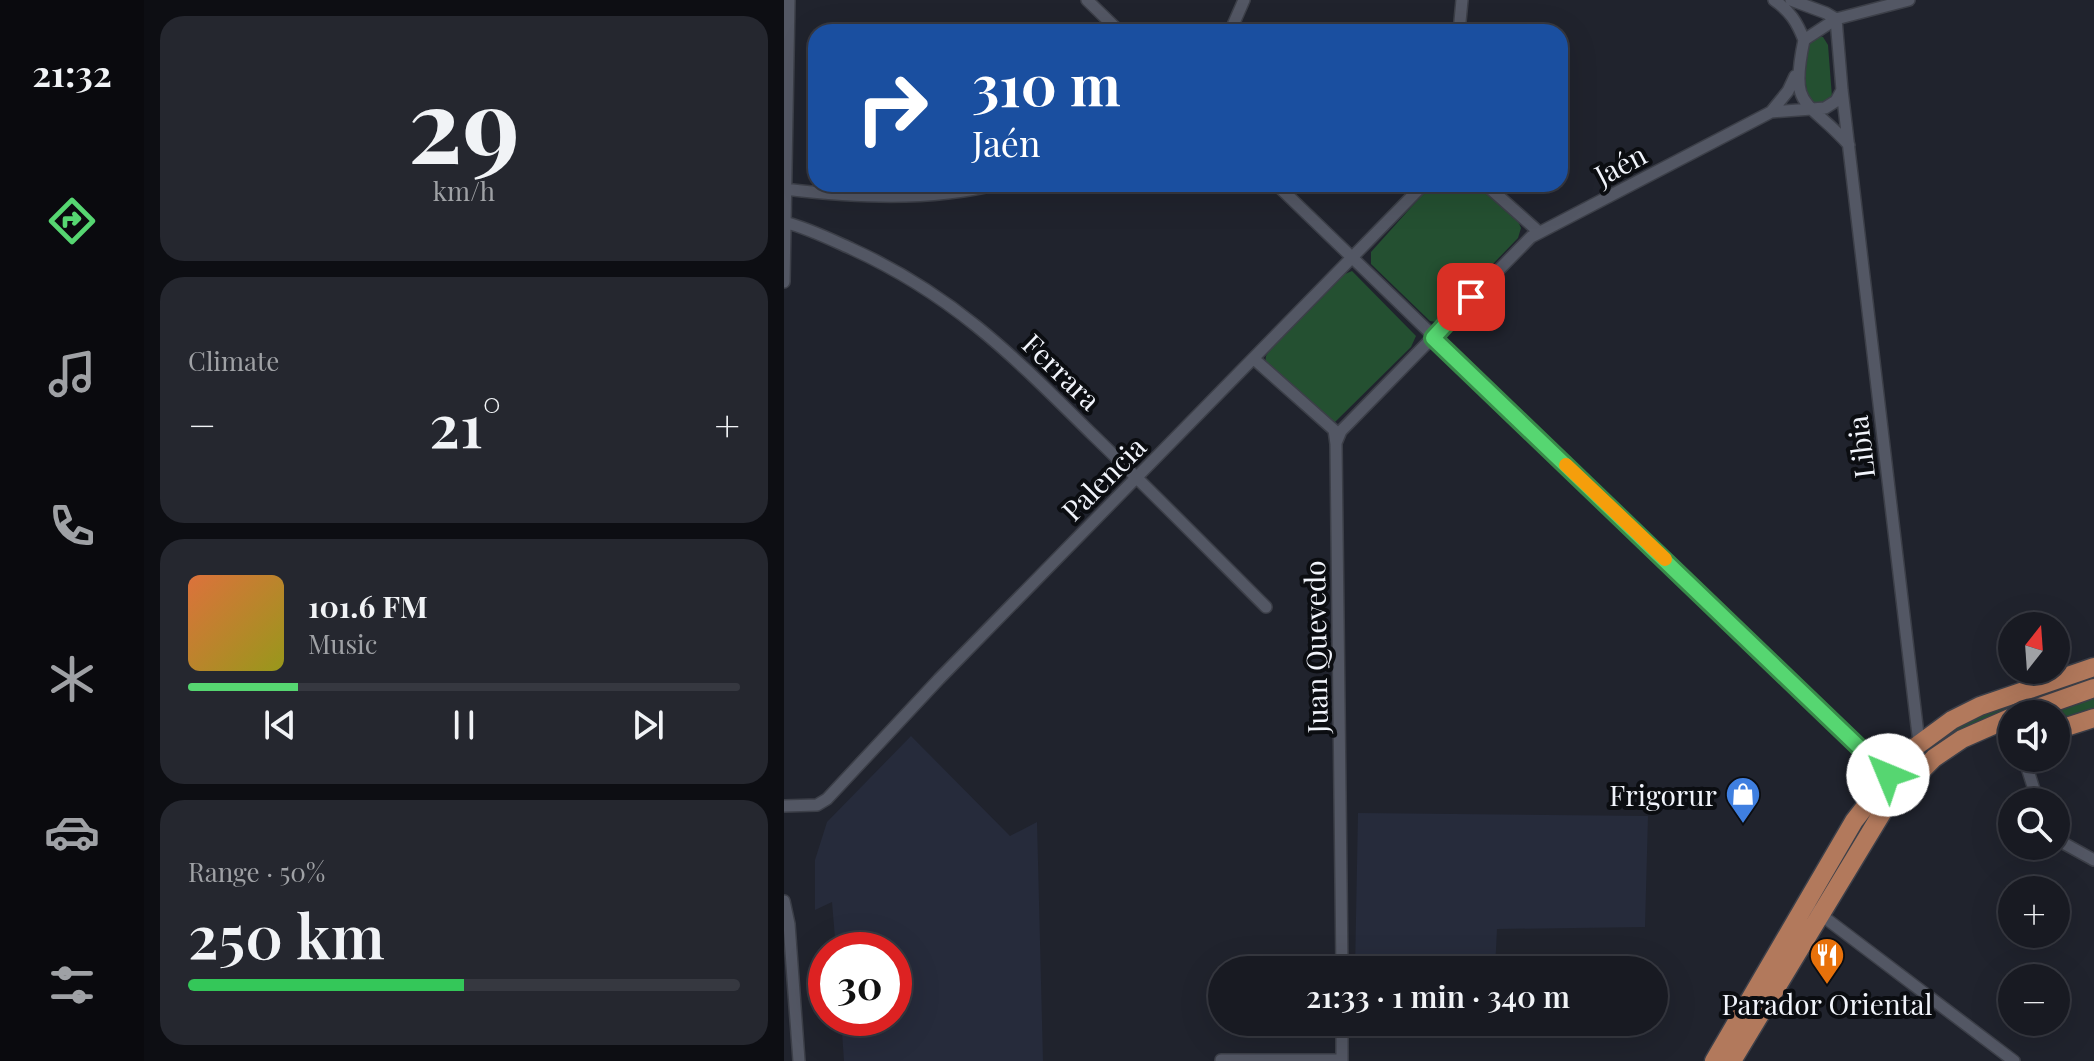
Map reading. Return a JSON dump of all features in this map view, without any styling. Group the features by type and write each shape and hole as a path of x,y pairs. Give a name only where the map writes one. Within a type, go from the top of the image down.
{"main road":[{"path":"1732,1061 1812,909 1854,821 1888,775 1919,743 1952,720 1980,706 2094,667"},
{"path":"2062,700 2094,688"},
{"path":"2070,726 2094,718"},
{"path":"1714,1061 1812,909 1885,808 1919,770 1962,739 1998,724"}],"street":[{"path":"784,282 789,0"},
{"path":"1087,0 1112,24"},
{"path":"1234,24 1244,0"},
{"path":"1460,24 1462,0"},
{"path":"1774,0 1794,17 1804,40 1836,19 1909,0"},
{"path":"1791,0 1836,19"},
{"name":"Libia","path":"1836,19 1919,743"},
{"name":"Jaén","path":"1336,444 1341,431 1520,247 1539,232 1771,112 1788,91 1796,74 1804,40"},
{"path":"1796,74 1797,88 1803,101 1829,123 1849,146"},
{"path":"1813,111 1836,101 1842,90"},
{"name":"Jaén","path":"1771,112 1813,111"},
{"path":"784,189 808,191"},
{"path":"826,192 883,196 946,192"},
{"path":"1284,192 1888,775"},
{"name":"Palencia","path":"784,806 817,805 827,799 939,679 1416,192"},
{"path":"1494,192 1539,232"},
{"name":"Ferrara","path":"785,222 876,260 935,293 997,341 1266,607"},
{"path":"1254,359 1334,430 1336,444"},
{"name":"Juan Quevedo","path":"1336,444 1342,956"},
{"path":"2070,847 2094,860"},
{"path":"784,901 789,924 799,1061"},
{"path":"1812,909 2014,1061"},
{"path":"1221,1060 1342,1061 1342,1036"}],"shaded area":[{"path":"911,736 1010,836 1037,822 1043,1061 844,1061 842,1036 912,1036 912,932 834,932 832,902 815,910 815,860 827,822"},
{"path":"1358,813 1648,816 1645,927 1497,929 1496,956 1355,956"}],"green space":[{"path":"1818,36 1823,37 1828,45 1832,97 1820,107 1808,101 1805,76 1809,44"},
{"path":"1425,192 1487,192 1518,221 1521,228 1518,238 1437,322 1430,321 1371,264 1371,252"},
{"path":"1352,271 1416,336 1411,347 1334,423 1265,365 1266,356 1345,274"},
{"path":"2094,676 2094,681 2050,700 2022,700"},
{"path":"2094,696 2094,711 2070,717 2070,705"},
{"path":"1998,708 1998,723 1924,755 1890,790 1831,881 1827,878 1868,814 1903,768 1936,740"}],"slow traffic":[{"path":"1566,465 1665,559"}],"place":[{"name":"Frigorur","path":"1743,825"},
{"name":"Parador Oriental","path":"1827,986"}],"route":[{"path":"1471,297 1433,338 1888,775"}]}
